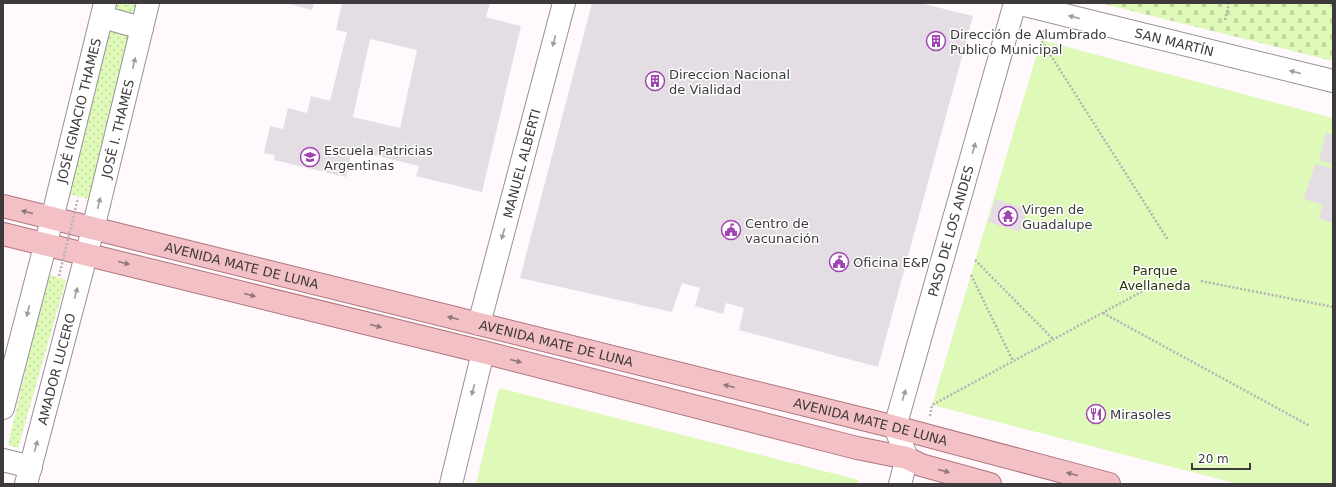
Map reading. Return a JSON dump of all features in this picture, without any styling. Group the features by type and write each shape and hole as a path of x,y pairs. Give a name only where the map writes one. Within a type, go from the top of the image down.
{"main road":[{"name":"AVENIDA MATE DE LUNA","path":"3,206 896,427 1109,484"},
{"name":"AVENIDA MATE DE LUNA","path":"3,234 483,352 841,444 907,458 921,465 990,484"}],"street":[{"name":"JOSÉ I. THAMES","path":"86,254 148,3"},
{"name":"MANUEL ALBERTI","path":"479,324 564,3"},
{"name":"SAN MARTÍN","path":"1016,3 1333,81"},
{"name":"PASO DE LOS ANDES","path":"896,427 1016,3"},
{"path":"103,10 142,28"},
{"name":"JOSÉ IGNACIO THAMES","path":"52,219 103,10"},
{"path":"3,408 52,219"},
{"name":"AMADOR LUCERO","path":"28,476 86,254"},
{"path":"451,484 483,352"},
{"path":"896,427 907,458 900,484"},
{"path":"3,460 28,476"}],"path":[{"path":"1225,20 1229,3"},
{"path":"1041,40 1168,240"},
{"path":"59,276 78,198"},
{"path":"975,260 1053,340"},
{"path":"971,275 1013,361"},
{"path":"1201,281 1333,307"},
{"path":"932,405 1154,284"},
{"path":"1103,312 1310,426"}],"green space":[{"path":"115,3 137,3 89,199 68,194"},
{"path":"1100,3 1333,3 1333,61"},
{"name":"Parque Avellaneda","path":"1041,40 1333,118 1333,484 1238,484 932,405"},
{"path":"48,274 66,280 18,448 8,445"},
{"path":"499,388 859,480 857,484 476,484"}],"building":[{"path":"286,3 314,3 312,10"},
{"path":"342,3 490,3 486,17 521,26 482,192 416,176 419,166 352,150 346,177 274,160 275,155 264,153 270,126 283,129 288,108 307,113 311,96 330,101 347,32 336,30","holes":["370,39 417,50 400,128 353,117"]},
{"path":"592,3 920,3 973,16 878,367 739,330 744,308 726,303 723,314 695,306 700,288 682,283 672,312 520,278"},
{"path":"1326,133 1333,135 1333,223 1319,219 1323,205 1304,199 1315,164 1331,168 1332,164 1319,160"},
{"name":"Virgen de Guadalupe","path":"995,199 1027,209 1020,232 988,222"}],"place":[{"name":"Dirección de Alumbrado Publico Municipal","path":"936,41"},
{"name":"Direccion Nacional de Vialidad","path":"655,81"},
{"name":"Escuela Patricias Argentinas","path":"310,157"},
{"name":"Virgen de Guadalupe","path":"1008,216"},
{"name":"Centro de vacunación","path":"731,230"},
{"name":"Oficina E&P","path":"839,262"},
{"name":"Mirasoles","path":"1096,414"}]}
